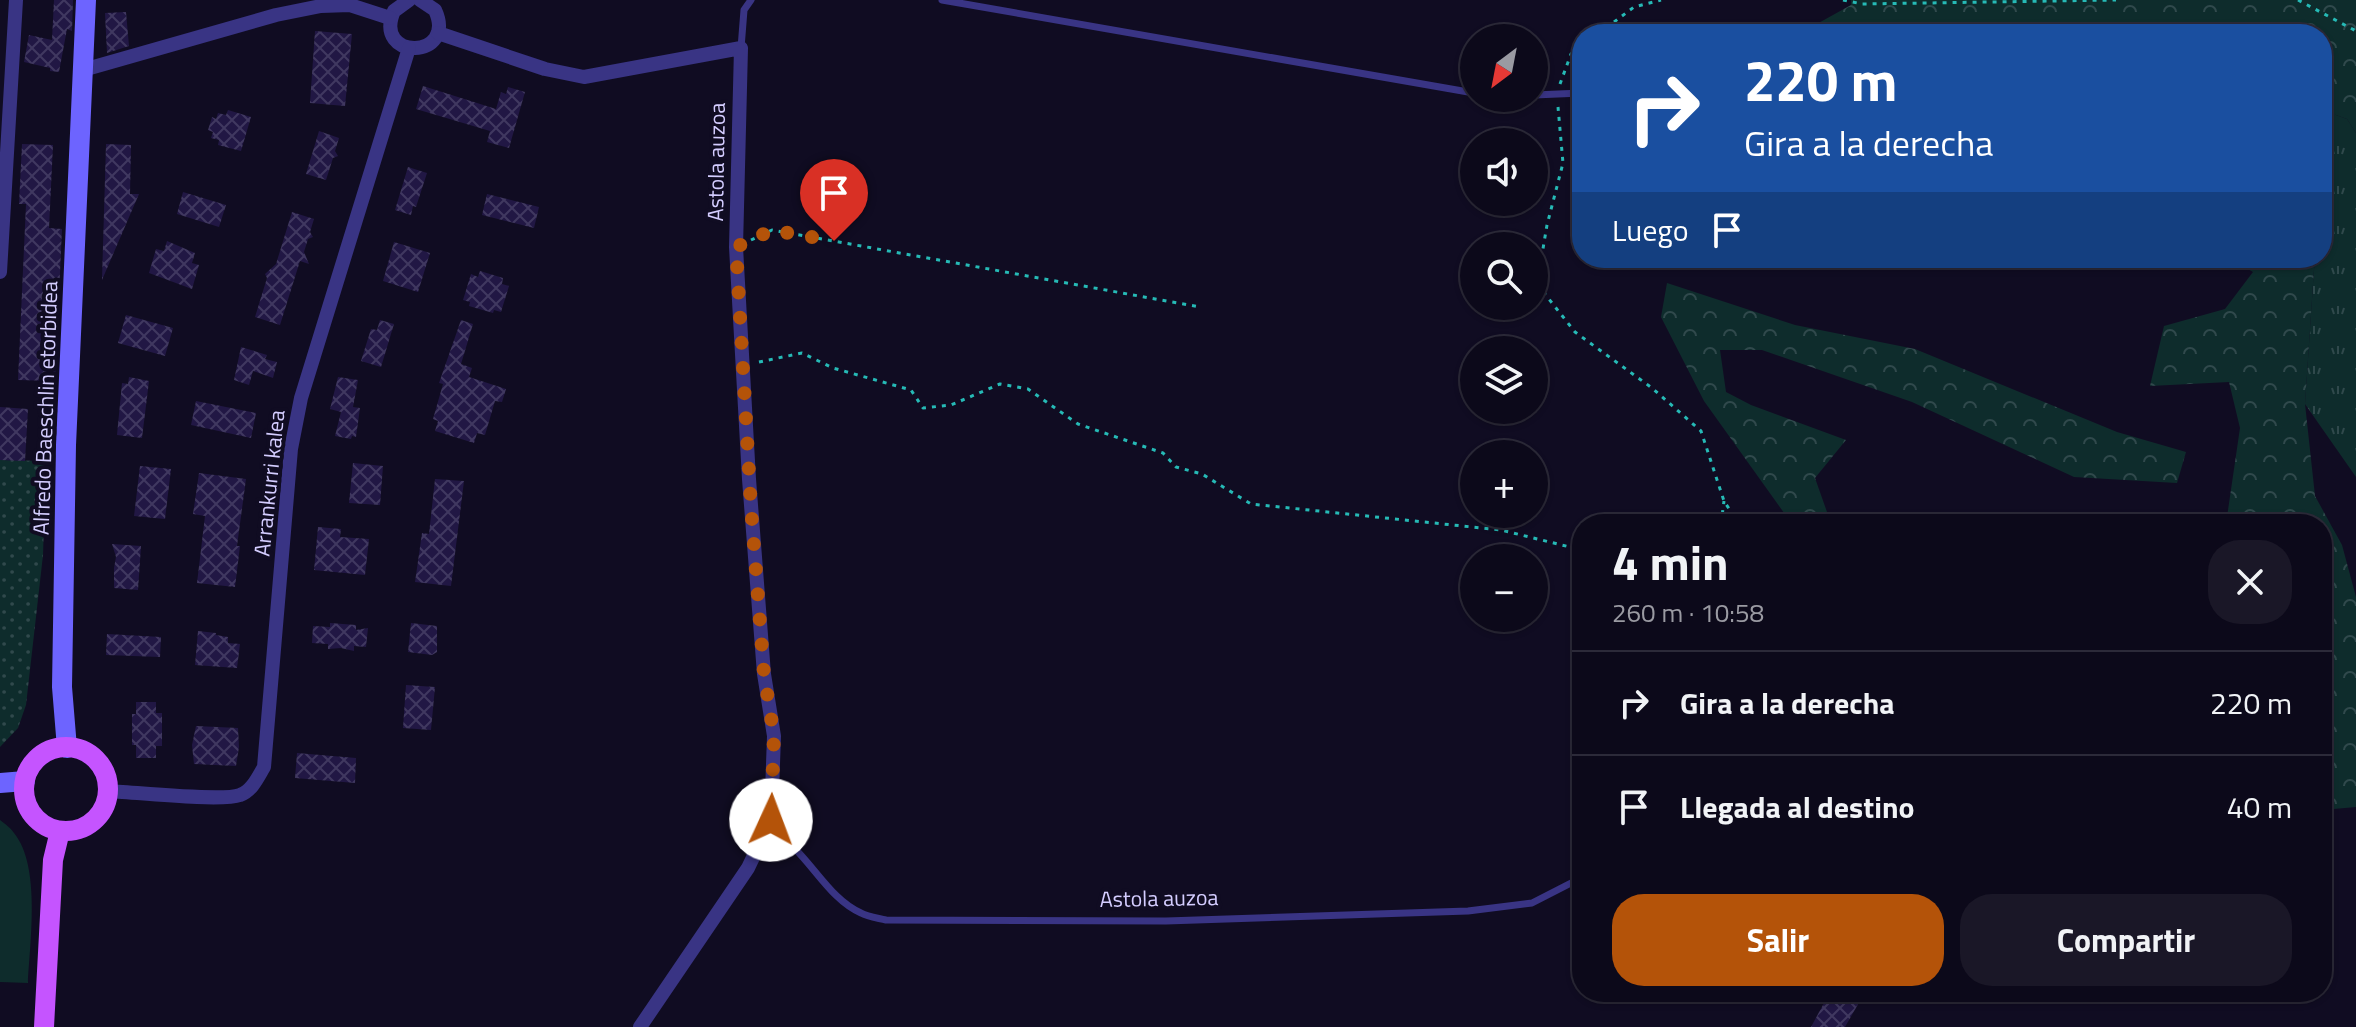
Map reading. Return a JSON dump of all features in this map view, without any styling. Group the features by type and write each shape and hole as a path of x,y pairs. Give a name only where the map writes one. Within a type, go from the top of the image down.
{"main road":[{"path":"67,748 91,756 106,778 108,791 98,817 87,826 60,831 36,819 24,795 25,781 35,761 44,753 67,748"},
{"path":"44,1027 53,860 60,831"}],"street":[{"path":"0,272 16,0"},
{"name":"Alfredo Baeschlin etorbidea","path":"67,748 62,687 66,445 86,0"},
{"path":"409,0 399,4 390,18 391,34 401,45 416,49 430,44 438,33 439,17 435,10 420,0"},
{"path":"83,70 243,24 321,6 350,5 390,18"},
{"path":"0,16 15,20"},
{"path":"438,33 545,69 584,77 741,48"},
{"name":"Arrankurri kalea","path":"108,791 209,797 240,795 255,783 264,767 291,449 301,398 409,48"},
{"name":"Astola auzoa","path":"640,1027 748,868 771,820 774,736 764,674 736,247 741,48"},
{"path":"0,783 25,781"}],"lane":[{"path":"741,48 744,10 751,0"},
{"path":"942,0 1460,91"},
{"path":"1548,94 1572,93"},
{"name":"Astola auzoa","path":"767,828 777,832 835,894 859,913 886,920 1166,921 1468,911 1532,903 1572,883"}],"path":[{"path":"1611,24 1634,7 1661,0"},
{"path":"1843,0 1862,4 2116,0"},
{"path":"2298,0 2356,31"},
{"path":"1572,53 1556,94 1563,163 1547,225 1537,284 1575,332 1652,388 1701,431 1724,501 1732,514"},
{"path":"736,247 772,230 1200,307"},
{"path":"743,371 761,361 802,353 833,368 911,390 923,408 951,405 1000,384 1028,389 1078,424 1163,453 1176,467 1202,474 1251,504 1501,530 1572,548"},
{"path":"1722,514 1724,501"}],"green space":[{"path":"1851,0 2356,0 2356,133 2347,119 2332,114 2332,24 1817,24 1851,5"},
{"path":"2332,114 2347,119 2356,133 2356,477 2305,404 2314,269 2332,268"},
{"path":"2246,268 2314,268 2305,404 2315,496 2325,514 2227,514 2240,428 2229,382 2150,386 2164,326 2225,309 2253,272"},
{"path":"1667,283 1795,325 1915,349 2117,432 2186,452 2177,483 2074,477 1912,402 1762,350 1720,350 1726,392 1751,405 1846,440 1815,478 1827,512 1835,514 1785,514 1704,401 1661,317"},
{"path":"0,460 46,461 43,555 26,705 18,728 0,747"},
{"path":"2332,527 2342,545 2356,597 2356,807 2332,809"},
{"path":"0,820 14,833 28,865 32,926 28,983 0,982"}],"building":[{"path":"54,0 73,0 72,31 67,29 59,72 24,62 29,35 52,40"},
{"path":"126,12 129,46 107,53 105,13"},
{"path":"315,31 352,34 345,106 310,103"},
{"path":"423,86 496,109 501,92 506,94 508,87 525,92 509,148 487,142 490,131 416,109"},
{"path":"228,110 251,117 241,151 218,145 219,140 211,138 213,132 208,130 212,117 216,119 218,113 226,115"},
{"path":"319,131 339,138 335,151 338,156 333,158 326,180 306,174"},
{"path":"22,144 53,145 49,228 62,229 55,381 18,380 26,204 19,204"},
{"path":"106,144 131,145 130,194 139,194 102,280"},
{"path":"408,167 427,173 411,215 395,210"},
{"path":"183,192 226,205 219,227 177,214"},
{"path":"487,194 539,207 534,228 482,215"},
{"path":"292,212 314,219 310,232 313,237 308,239 304,252 309,264 300,261 280,325 255,317 267,278 265,274 276,264"},
{"path":"167,241 195,253 192,263 199,265 192,289 149,273 156,249 164,251"},
{"path":"394,242 430,253 418,292 383,281"},
{"path":"480,271 503,278 502,284 509,286 501,312 494,310 493,313 469,306 470,302 463,300 471,274 478,277"},
{"path":"126,315 173,328 165,356 118,343"},
{"path":"380,320 394,324 381,367 361,361 371,329 377,330"},
{"path":"461,320 473,324 461,364 472,368 469,377 506,389 502,402 495,401 485,435 477,433 474,443 435,431 438,421 433,419 443,384 439,383"},
{"path":"241,347 267,355 265,359 277,362 273,378 253,371 249,385 234,380"},
{"path":"129,377 149,381 142,438 117,435 122,383 128,384"},
{"path":"338,377 358,380 353,407 360,408 356,437 352,436 351,439 335,436 341,412 330,409"},
{"path":"196,401 256,413 251,438 191,425"},
{"path":"0,407 28,409 25,461 0,460"},
{"path":"353,463 383,466 380,505 349,503"},
{"path":"140,466 171,469 165,519 134,516"},
{"path":"199,473 246,479 235,587 197,583 205,516 193,514"},
{"path":"435,479 464,481 451,586 415,582 422,533 429,534"},
{"path":"318,527 341,529 340,537 369,539 365,575 314,570"},
{"path":"112,544 141,546 138,590 114,588 116,557"},
{"path":"330,623 356,625 356,630 368,628 366,647 354,646 354,651 328,649 328,644 312,643 313,626 330,627"},
{"path":"411,623 437,626 437,652 432,655 408,652"},
{"path":"198,631 216,633 228,637 228,643 240,644 237,668 195,665"},
{"path":"107,634 161,637 160,657 106,655"},
{"path":"406,685 435,687 431,730 403,728"},
{"path":"136,702 156,702 156,713 162,713 162,746 156,746 156,758 136,758 136,745 132,745 132,714 136,714"},
{"path":"196,726 238,728 236,766 194,764 192,745"},
{"path":"297,753 356,758 355,783 295,778"},
{"path":"1825,1002 1859,1002 1845,1027 1811,1027"}],"route":[{"path":"771,820 774,736 764,674 751,507 736,247 772,230 834,241"}]}
